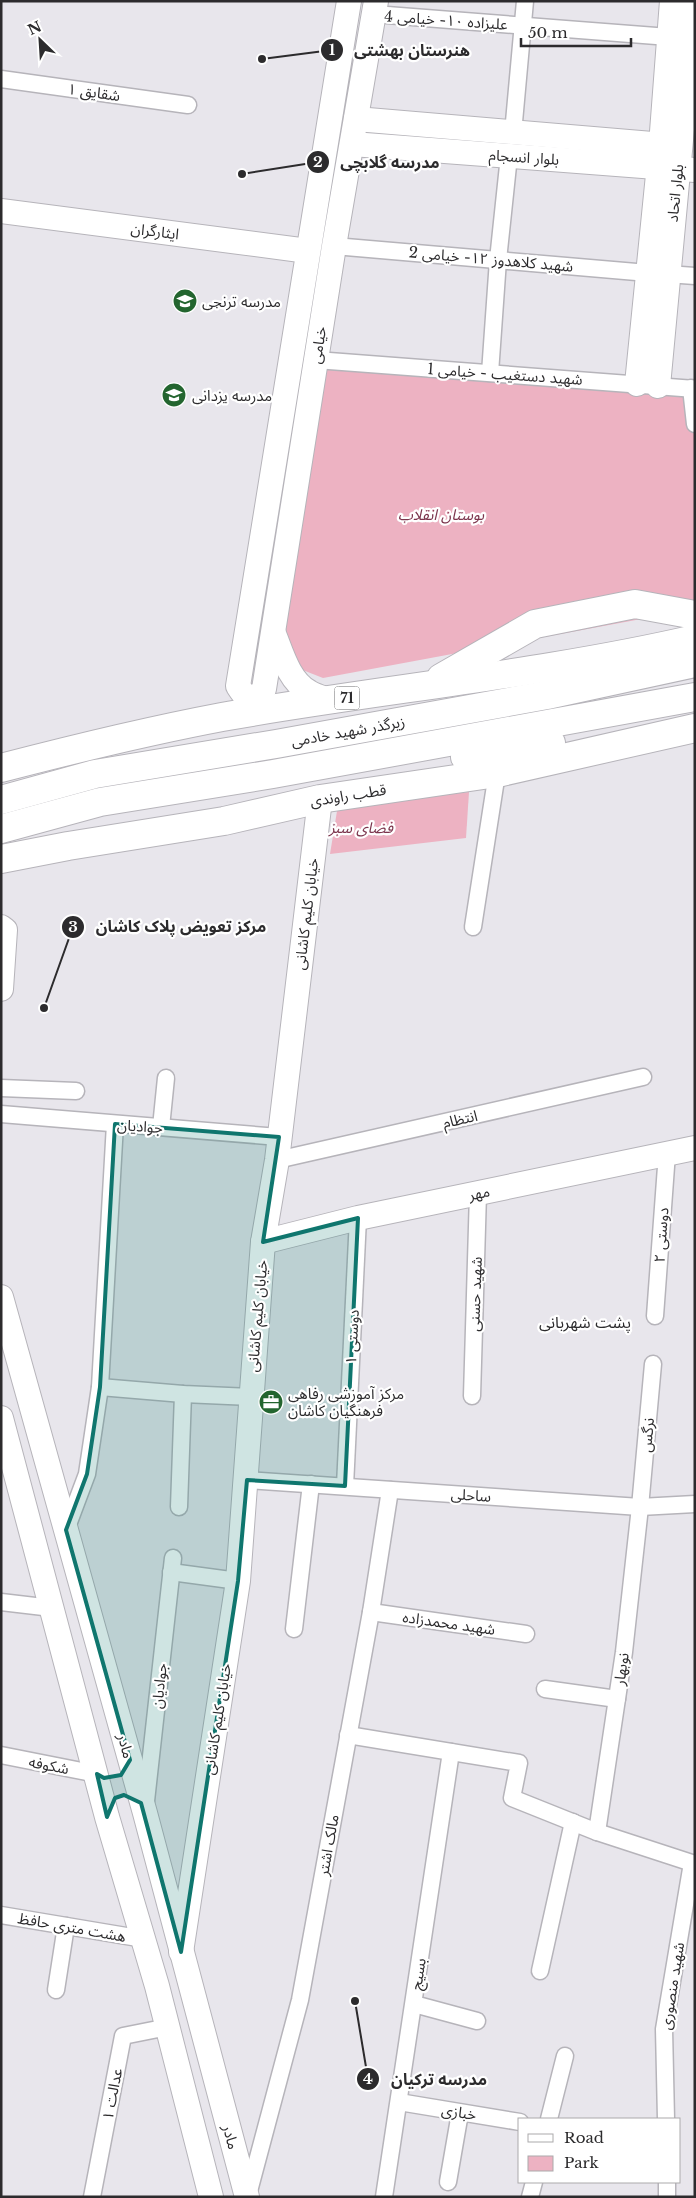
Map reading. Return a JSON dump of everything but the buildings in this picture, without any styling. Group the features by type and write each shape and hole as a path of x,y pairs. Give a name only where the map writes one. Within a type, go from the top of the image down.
{"highway":[{"path":"426,686 491,649 691,614"},
{"name":"71","path":"1,768 102,741 222,717 540,668 695,639"},
{"path":"222,717 270,728 608,670 682,665"},
{"name":"زیرگذر شهید خادمی","path":"1,800 95,774 276,744 547,695 682,665"},
{"path":"142,833 226,795 642,728 695,698"},
{"name":"زیرگذر شهید خادمی","path":"1,829 100,802 273,774 695,698"},
{"name":"قطب راوندی","path":"1,860 142,833 224,821 320,798 497,773 695,728"},
{"path":"1,844 36,836 68,846"}],"street":[{"name":"خیامی","path":"349,1 238,686 246,697 252,699 259,697 264,689 334,246 362,145 366,120 375,8"},
{"path":"490,373 498,260 525,1"},
{"name":"بلوار اتحاد","path":"672,1 685,38"},
{"name":"بلوار اتحاد","path":"647,385 657,273 677,157 685,38 694,1"},
{"name":"علیزاده ۱۰- خیامی 4","path":"375,8 523,26 685,38"},
{"name":"شقایق ۱","path":"1,79 188,105"},
{"name":"بلوار انسجام","path":"366,120 511,144"},
{"name":"بلوار انسجام","path":"362,145 511,144 677,157"},
{"name":"ایثارگران","path":"1,212 308,251"},
{"name":"شهید کلاهدوز ۱۲- خیامی 2","path":"334,246 695,276"},
{"name":"شهید دستغیب - خیامی 1","path":"316,360 693,388"},
{"path":"693,388 695,424"},
{"path":"273,632 285,662 296,681 309,692 332,701"},
{"path":"473,927 497,773"},
{"name":"خیابان کلیم کاشانی","path":"181,1952 238,1581 263,1242 277,1160 320,798"},
{"path":"1,926 5,930 1,989"},
{"name":"انتظام","path":"277,1160 643,1077"},
{"path":"161,1127 166,1078"},
{"path":"1,1088 76,1091"},
{"name":"جوادیان","path":"1,1114 279,1137"},
{"path":"66,1530 88,1474 100,1387 115,1124"},
{"name":"مهر","path":"263,1242 358,1218 695,1148"},
{"name":"دوستی ۲","path":"655,1316 667,1153"},
{"name":"شهید حسنی","path":"472,1396 478,1193"},
{"name":"دوستی ۱","path":"345,1486 358,1218"},
{"name":"مادر","path":"1,1297 130,1760 247,2197"},
{"name":"نرگس","path":"640,1507 654,1364"},
{"path":"100,1387 183,1394 251,1397"},
{"path":"179,1507 183,1394"},
{"path":"1,1418 107,1817 168,2027 211,2197"},
{"name":"ساحلی","path":"246,1480 640,1507 695,1504"},
{"path":"294,1629 311,1484"},
{"name":"مالک اشتر","path":"247,2197 300,2000 371,1612 390,1490"},
{"name":"نوبهار","path":"597,1832 617,1699 640,1507"},
{"name":"جوادیان","path":"143,1808 172,1565 238,1581"},
{"path":"1,1602 52,1608"},
{"name":"شهید محمدزاده","path":"371,1612 526,1634"},
{"path":"545,1689 617,1699"},
{"path":"348,1736 519,1763 512,1798 597,1832"},
{"name":"بسیج","path":"384,2197 451,1752"},
{"name":"شکوفه","path":"1,1755 97,1774"},
{"path":"97,1774 104,1778 113,1779 127,1769 130,1760"},
{"path":"107,1817 110,1805 116,1798 124,1795 133,1797 143,1808"},
{"path":"540,1971 573,1822"},
{"name":"شهید منصوری","path":"597,1832 692,1862 664,2029 666,2118"},
{"name":"هشت متری حافظ","path":"1,1914 144,1939"},
{"path":"56,1990 66,1926"},
{"path":"414,2004 476,2021"},
{"name":"عدالت ۱","path":"92,2197 124,2036 168,2027"},
{"path":"549,2118 565,2056"},
{"name":"خبازی","path":"399,2102 518,2122"},
{"path":"448,2182 460,2112"},
{"path":"530,2197 534,2183"},
{"path":"667,2183 667,2197"}],"highlighted area":[{"path":"115,1124 279,1137 263,1242 358,1218 345,1486 247,1480 238,1581 181,1952 141,1803 124,1795 115,1798 107,1817 97,1774 104,1778 121,1775 130,1760 66,1530 87,1474 100,1387"}],"green space":[{"name":"بوستان انقلاب","path":"316,360 695,396 695,609 323,678 295,667 284,630"},
{"name":"فضای سبز","path":"469,792 466,838 330,854 338,805"}],"place":[{"name":"هنرستان بهشتی","path":"262,59"},
{"name":"مدرسه گلابچی","path":"242,174"},
{"name":"مدرسه ترنجی","path":"185,301"},
{"name":"مدرسه یزدانی","path":"174,395"},
{"name":"مرکز تعویض پلاک کاشان","path":"44,1008"},
{"name":"مرکز آموزشی رفاهی فرهنگیان کاشان","path":"271,1402"},
{"name":"مدرسه ترکیان","path":"355,2001"}],"district":[{"name":"پشت شهربانی","path":"585,1322"}]}
